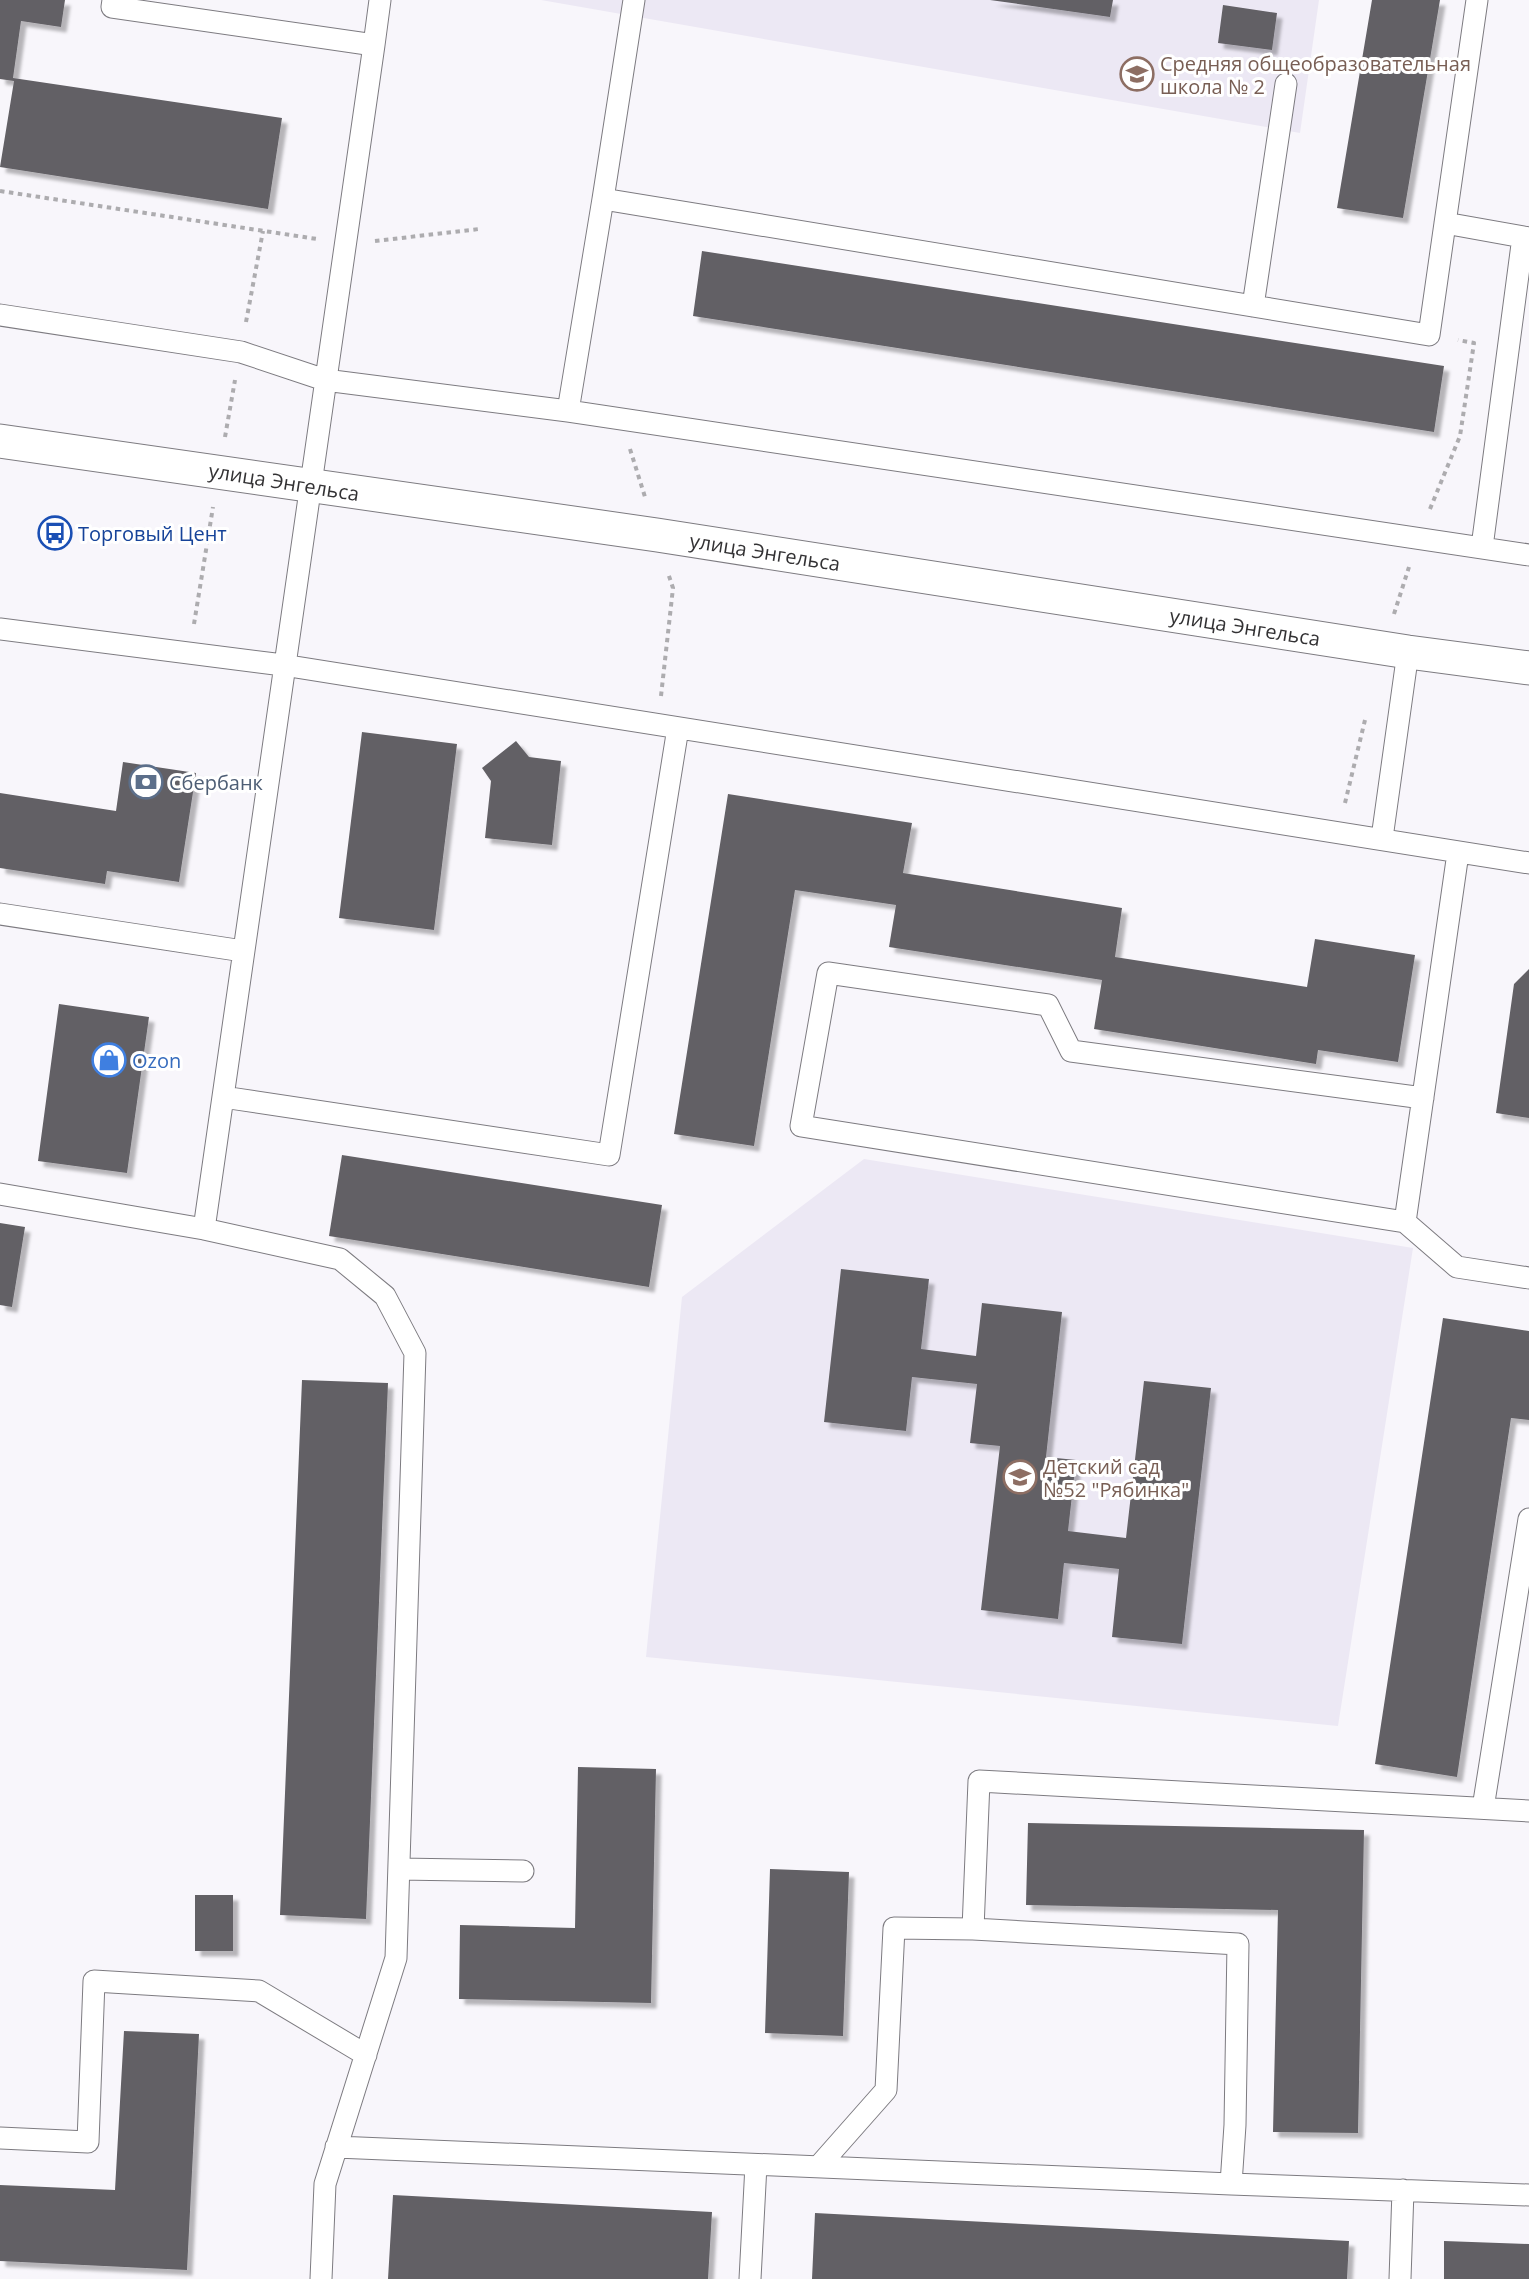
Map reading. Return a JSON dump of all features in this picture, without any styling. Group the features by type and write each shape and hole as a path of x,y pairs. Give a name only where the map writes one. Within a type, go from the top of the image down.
{"street":[{"name":"улица Энгельса","path":"0,441 657,535 1408,652 1529,668"}],"lane":[{"path":"113,0 112,6 374,45"},
{"path":"204,1229 380,0"},
{"path":"568,411 634,0"},
{"path":"603,199 1429,335 1477,0"},
{"path":"1253,306 1286,84"},
{"path":"1445,223 1526,238 1482,547"},
{"path":"0,315 241,352 325,380 568,411 1529,555"},
{"path":"0,629 283,665 1529,863"},
{"path":"1382,838 1408,652"},
{"path":"223,1097 609,1155 678,728"},
{"path":"1406,1222 1458,853"},
{"path":"0,914 243,951"},
{"path":"1423,1098 1071,1051 1048,1005 828,973 801,1126 1406,1222 1457,1268 1529,1278"},
{"path":"0,1194 204,1229 340,1259 386,1296 415,1353 396,1958 326,2184 321,2279"},
{"path":"1483,1808 1529,1519"},
{"path":"973,1929 979,1781 1529,1811"},
{"path":"399,1869 523,1871"},
{"path":"818,2167 886,2090 894,1928 973,1929 1238,1944 1235,2125 1231,2184"},
{"path":"0,2138 88,2142 94,1981 259,1991 366,2055"},
{"path":"336,2147 1529,2195"},
{"path":"750,2279 756,2164"},
{"path":"1400,2279 1403,2190"}],"path":[{"path":"0,191 345,244 479,229"},
{"path":"193,630 218,472 263,231"}],"shaded area":[{"name":"Средняя общеобразовательная школа № 2","path":"541,0 1319,0 1300,133"},
{"name":"Детский сад №52 \"Рябинка\"","path":"864,1159 1413,1248 1338,1726 646,1657 682,1297"}],"building":[{"path":"0,0 65,0 61,27 21,21 13,78 282,118 268,209 0,167 14,81 0,79"},
{"path":"990,0 1113,0 1110,17"},
{"path":"1372,0 1440,0 1403,218 1337,208"},
{"path":"1223,5 1277,13 1272,50 1218,43"},
{"path":"702,251 1444,366 1434,432 693,316"},
{"path":"362,732 457,744 434,930 339,918"},
{"path":"516,741 529,757 561,761 552,845 485,838 491,781 482,768"},
{"path":"123,762 196,773 179,882 107,871 105,884 0,868 0,793 116,811"},
{"path":"728,794 912,823 903,873 1122,908 1115,957 1307,987 1315,939 1415,955 1398,1062 1318,1050 1316,1064 1094,1029 1102,980 889,947 896,905 795,890 754,1146 674,1134"},
{"path":"1529,969 1529,1118 1496,1113 1514,984"},
{"path":"59,1004 149,1017 127,1173 38,1161"},
{"path":"342,1155 662,1205 649,1287 329,1236"},
{"path":"0,1223 25,1227 12,1307 0,1305"},
{"path":"841,1269 929,1279 921,1349 976,1356 982,1303 1062,1312 1046,1457 1076,1460 1068,1531 1126,1538 1144,1381 1211,1388 1182,1644 1112,1637 1119,1569 1064,1563 1058,1619 981,1610 1000,1446 970,1443 977,1384 912,1377 906,1431 824,1422"},
{"path":"1443,1318 1529,1331 1529,1420 1511,1418 1457,1777 1375,1764"},
{"path":"302,1380 388,1383 366,1919 280,1915"},
{"path":"578,1767 656,1769 651,2003 459,1999 460,1925 575,1928"},
{"path":"1028,1823 1364,1830 1358,2133 1273,2132 1278,1910 1026,1905"},
{"path":"770,1869 849,1872 843,2036 765,2033"},
{"path":"195,1895 233,1895 233,1951 195,1951"},
{"path":"124,2031 199,2034 187,2270 0,2261 0,2185 115,2190"},
{"path":"393,2195 712,2212 708,2279 388,2279"},
{"path":"815,2213 1349,2241 1347,2279 812,2279"},
{"path":"1444,2241 1529,2244 1529,2279 1444,2279"}],"place":[{"name":"Средняя общеобразовательная школа № 2","path":"1137,74"},
{"name":"Торговый Цент","path":"55,533"},
{"name":"Сбербанк","path":"146,782"},
{"name":"Ozon","path":"109,1060"},
{"name":"Детский сад №52 \"Рябинка\"","path":"1020,1477"}]}
